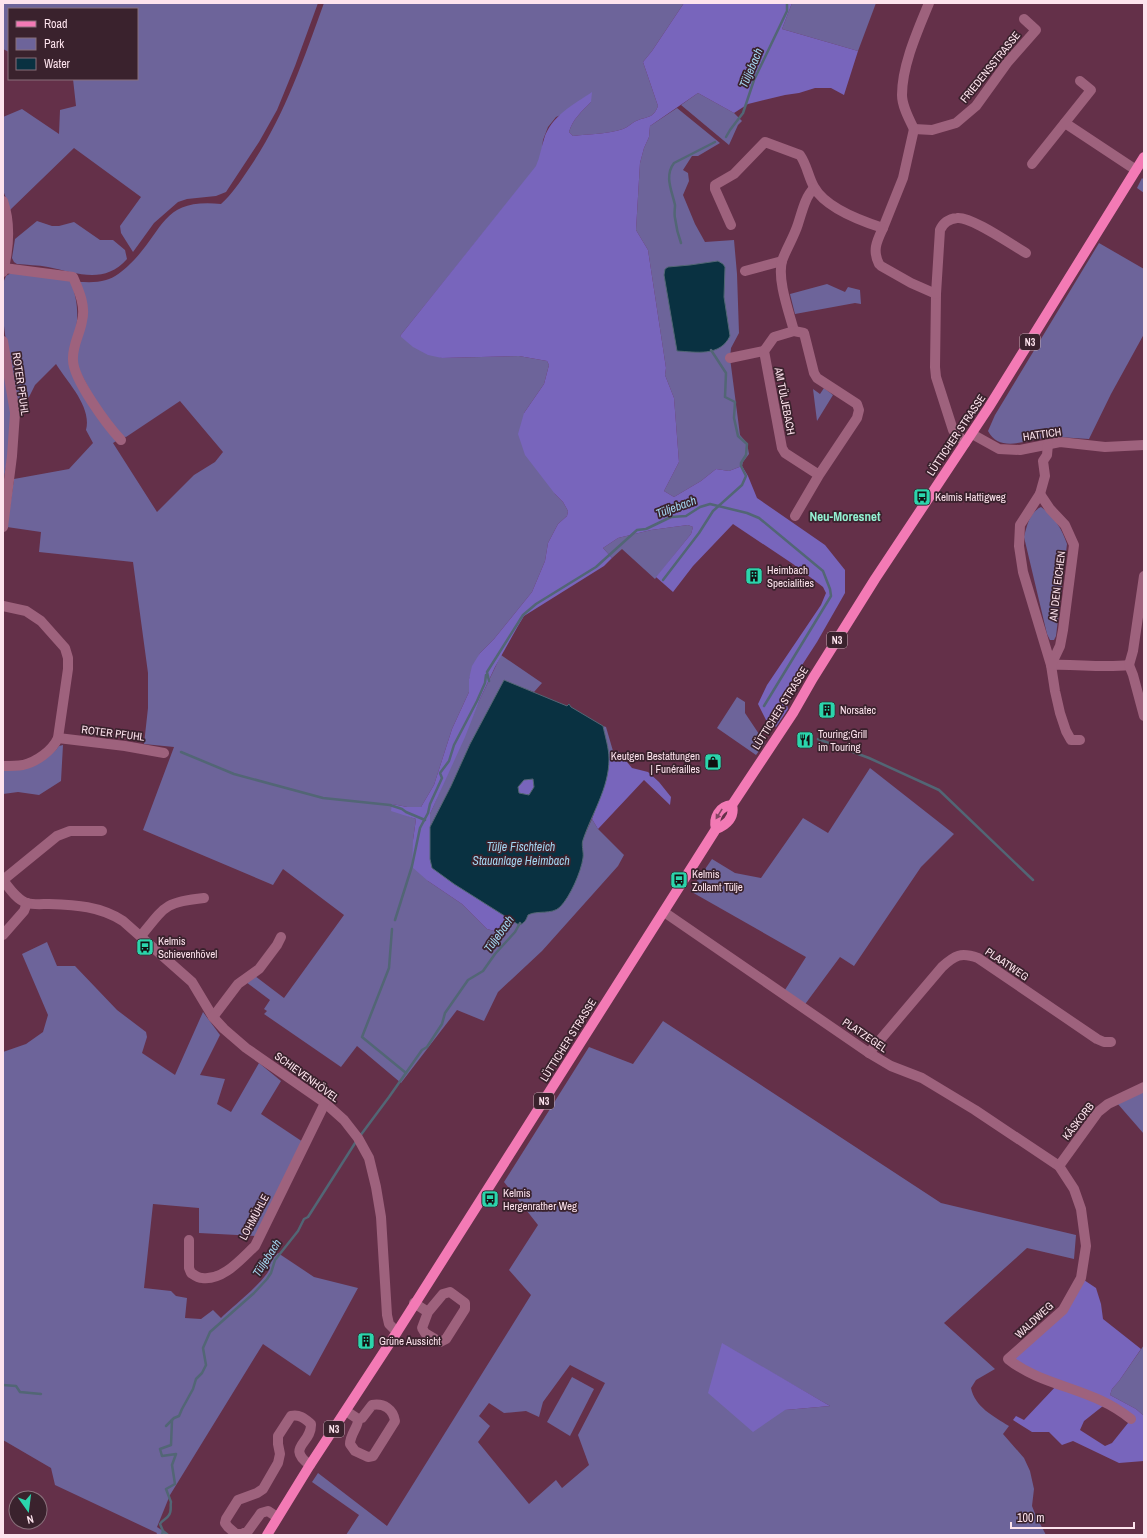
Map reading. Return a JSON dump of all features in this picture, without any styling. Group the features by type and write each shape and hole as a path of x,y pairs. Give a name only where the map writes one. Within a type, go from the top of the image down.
{"main road":[{"name":"LÜTTICHER STRASSE","path":"271,1532 277,1517 397,1332 414,1303 716,830 716,818 720,810 726,806 732,805 793,713 813,678 871,586 955,457 972,434 1144,156"}],"street":[{"path":"929,3 905,70 902,96 907,114 914,130 903,178 875,245 876,256 880,265 911,283 936,294"},
{"name":"FRIEDENSSTRASSE","path":"914,130 932,130 956,123 976,106 1007,63 1036,30 1024,19"},
{"path":"1032,164 1091,90 1080,81"},
{"path":"1064,123 1136,170"},
{"path":"731,225 715,189 715,185 734,174 766,142 800,155 814,188 828,201 844,212 865,223 882,228"},
{"path":"794,331 782,281 782,261 796,230 809,193 814,188"},
{"path":"3,201 7,214 9,239 4,270 73,277 80,293 84,311 73,352 72,362 74,370 86,392 121,440"},
{"path":"965,443 953,430 936,377 936,294 940,230 943,224 949,220 958,218 969,220 1026,254"},
{"path":"745,270 782,261"},
{"path":"730,358 764,350 774,336 794,331 804,333 814,373 817,378 857,404 859,410 857,418 819,475 795,516"},
{"name":"ROTER PFUHL","path":"3,341 15,413 12,456 3,527"},
{"name":"AM TÜLJEBACH","path":"764,350 782,448 785,453 819,475"},
{"name":"HATTICH","path":"972,434 999,449 1020,450 1060,442 1105,447 1144,445"},
{"name":"AN DEN EICHEN","path":"1048,444 1047,455 1043,460 1045,476 1040,494 1020,525 1019,546 1023,572 1051,665 1054,691 1066,731 1071,740 1080,740"},
{"path":"1033,447 1036,455 1043,460"},
{"name":"AN DEN EICHEN","path":"1040,494 1050,509 1065,525 1074,545 1060,646 1051,665"},
{"path":"1144,576 1133,651 1129,665 1144,716"},
{"path":"3,606 26,611 41,621 65,648 68,658 68,669 58,738 55,745 40,757 24,764 3,766"},
{"path":"1051,665 1076,664 1110,667 1129,665"},
{"name":"ROTER PFUHL","path":"58,738 126,746 164,753"},
{"path":"3,935 24,911 27,903 17,897 3,880 56,836 70,831 102,831"},
{"path":"141,936 159,914 168,906 178,901 204,898"},
{"name":"SCHIEVENHÖVEL","path":"27,903 83,906 99,909 112,914 123,921 192,982 213,1017 224,1029 246,1048 325,1103 344,1120 358,1138 369,1158 381,1217 387,1315 389,1324 397,1332"},
{"name":"PLATZEGEL","path":"664,912 869,1053 891,1066 922,1078 975,1110 1059,1166"},
{"path":"213,1017 238,984 259,969 277,945 281,937"},
{"name":"PLAATWEG","path":"869,1053 942,967 952,958 960,955 969,955 978,958 1097,1040 1112,1042"},
{"name":"KÄSKORB","path":"1059,1166 1098,1112 1108,1104 1144,1087"},
{"name":"LOHMÜHLE","path":"189,1240 189,1268 191,1273 201,1279 217,1277 255,1246 325,1103"},
{"name":"WALDWEG","path":"1059,1166 1074,1189 1081,1209 1086,1246 1081,1278 1063,1310 1008,1359 1032,1375 1100,1400 1113,1406 1131,1419"},
{"path":"450,1292 465,1303 465,1309 446,1339 440,1342 425,1333 422,1328 428,1312 443,1294 450,1292"},
{"path":"414,1303 428,1312"},
{"path":"379,1404 389,1408 394,1415 395,1421 373,1456 368,1457 355,1451 350,1444 350,1438 359,1422 358,1419 362,1418 372,1405 379,1404"},
{"path":"346,1411 358,1419"},
{"path":"277,1517 268,1511 261,1513 248,1531 242,1534 236,1534 225,1524 226,1519 238,1500 257,1493 263,1489 278,1463 280,1454 278,1436 291,1416 297,1415 311,1424 311,1430 299,1450 301,1458 310,1465"}],"green space":[{"path":"3,3 318,3 277,110 259,142 226,192 216,196 187,199 178,202 154,223 133,252 121,233 120,226 141,197 74,148 10,210 3,190 3,117 22,109 59,134 60,110 76,106 73,80 138,80 138,8 8,8 8,52 3,49"},
{"path":"324,3 684,3 643,62 658,106 654,113 617,131 573,136 569,132 572,124 591,102 556,117 548,127 543,140 541,156 537,166 400,336 442,358 519,356 547,361 549,365 544,384 524,413 555,494 563,502 568,511 567,516 558,524 548,543 545,561 532,592 494,639 480,653 469,679 469,692 452,729 434,785 421,807 407,807 392,804 408,816 416,819 413,840 428,881 462,904 487,929 502,933 508,918 519,925 526,920 528,915 532,913 551,911 559,908 567,898 583,854 582,841 592,819 598,829 624,855 618,866 542,951 498,992 484,1021 457,1010 401,1083 357,1046 341,1067 264,1014 267,1011 264,1009 270,1000 246,982 255,976 284,998 344,915 283,869 273,885 143,830 174,747 144,744 148,708 148,673 133,562 39,552 41,532 7,527 14,479 69,469 93,443 86,430 86,413 82,404 56,364 35,385 29,397 25,400 18,401 6,342 3,318 3,283 6,276 11,273 70,279 76,300 77,319 75,338 70,359 99,407 74,360 85,322 78,282 103,281 118,274 124,270 141,252 158,229 175,212 186,206 221,204 229,196 242,179 272,131 300,68","holes":["180,401 223,452 215,462 194,475 157,512 113,443 118,440 99,408 120,436 126,437"]},
{"path":"792,3 876,3 858,51 782,29"},
{"path":"698,93 734,113 742,121 738,125 729,145 681,105"},
{"path":"677,108 720,143 698,156 692,156 683,170 688,173 689,181 683,195 695,224 705,242 734,240 739,333 731,348 730,358 740,435 747,443 749,454 742,466 729,471 716,469 701,481 674,497 664,491 679,462 674,398 665,375 666,368 648,250 636,230 640,163 649,137 650,126"},
{"path":"1142,178 1144,180 1144,193 1137,188"},
{"path":"37,221 52,226 59,226 74,222 100,240 113,240 125,250 127,259 118,267 100,275 80,274 44,266 17,264 12,258 15,239"},
{"path":"1099,243 1144,269 1144,334 1111,394 1089,439 1056,437 1014,444 999,442 993,438 988,431 995,415"},
{"path":"827,284 845,292 848,287 860,290 861,304 855,303 795,314 790,294"},
{"path":"3,359 11,409 11,433 3,484"},
{"path":"824,388 833,395 817,421 813,389 820,394"},
{"path":"1041,507 1050,514 1057,523 1067,544 1056,636 1054,640 1050,640 1047,634 1024,537 1034,512"},
{"path":"688,525 693,527 691,534 655,579 622,549 612,558 603,548 618,538 651,530"},
{"path":"501,655 542,683 534,692 504,681 470,744 430,827 430,814 480,699"},
{"path":"737,697 745,702 745,713 765,743 756,755 717,728"},
{"path":"603,726 606,727 613,751 618,751 622,756 609,758"},
{"path":"63,745 61,781 39,795 18,792 3,794 3,770 41,759 48,756 59,746"},
{"path":"870,768 954,834 921,867 854,966 840,957 803,1007 783,993 806,957 690,891 712,859 735,873 761,878 803,818 828,833"},
{"path":"47,942 57,966 75,966 117,1010 146,1032 147,1037 142,1053 175,1075 203,1012 220,1035 200,1075 225,1079 217,1104 231,1112 259,1063 281,1081 261,1114 303,1142 256,1236 199,1233 199,1208 153,1204 144,1288 171,1291 176,1296 187,1298 185,1318 201,1319 213,1310 221,1318 263,1279 270,1267 267,1264 278,1253 314,1277 358,1288 310,1376 263,1344 170,1495 157,1527 169,1535 156,1535 157,1533 55,1485 51,1468 3,1440 3,1052 26,1044 43,1032 48,1015 22,954"},
{"path":"663,1021 941,1203 1076,1235 1074,1259 1027,1248 944,1323 995,1369 976,1380 971,1388 973,1395 976,1401 991,1415 1009,1426 1003,1434 1024,1458 1030,1471 1034,1489 1032,1506 1046,1535 346,1535 359,1515 312,1482 318,1473 387,1526 531,1295 509,1270 538,1225 504,1182 589,1047 633,1064","holes":["722,1344 830,1406 785,1410","570,1365 605,1383 578,1435 589,1465 562,1488 556,1480 529,1504 478,1442 490,1426 479,1416 489,1403 504,1413 526,1411 539,1417 543,1402"]},
{"path":"1144,1091 1144,1134 1117,1103"},
{"path":"1144,1345 1144,1416 1136,1409 1110,1395 1112,1389"},
{"path":"572,1377 594,1389 570,1436 547,1422"}],"shaded area":[{"path":"684,3 792,3 782,29 858,51 844,95 831,88 815,88 748,104 734,113 698,93 650,126 649,137 640,163 636,230 648,250 666,368 665,375 674,398 679,462 664,491 674,497 701,481 716,469 729,471 742,466 757,498 825,545 845,570 845,593 817,642 784,693 788,709 776,727 766,720 758,704 767,685 821,605 826,593 823,587 793,564 733,524 693,566 673,592 656,577 691,534 693,527 688,525 651,530 618,538 603,548 612,558 604,566 524,616 495,667 430,814 430,859 484,903 508,918 502,933 487,929 462,904 428,881 412,867 413,840 416,819 391,811 392,804 407,807 421,807 434,785 452,729 469,692 469,679 472,666 480,653 494,639 532,592 545,561 548,543 558,524 567,516 568,511 563,502 525,455 518,434 524,413 544,384 549,365 547,361 519,356 442,358 428,355 413,347 400,336 536,166 547,131 557,117 592,92 591,102 578,116 570,128 569,132 573,136 617,131 654,113 658,106 643,62"},
{"path":"622,756 632,768 648,772 659,782 671,797 670,805 644,780 598,829 592,819 605,782 609,758"},
{"path":"533,779 534,787 529,795 519,793 518,787 524,780"},
{"path":"1081,1278 1096,1288 1101,1304 1103,1319 1141,1349 1112,1389 1110,1395 1136,1409 1144,1416 1144,1461 1119,1463 1073,1441 1062,1445 1049,1432 1032,1432 1013,1420 1016,1416 1024,1420 1058,1384 1008,1359 1063,1310","holes":["1108,1402 1132,1418 1112,1443 1105,1446 1080,1430 1084,1421"]},
{"path":"722,1343 830,1406 785,1410 753,1432 708,1393"}],"water":[{"path":"718,261 725,267 724,297 730,336 726,343 707,352 677,351 664,275 665,269 668,267"},
{"name":"Tülje Fischteich Stauanlage Heimbach","path":"504,680 567,706 569,704 571,707 603,726 609,759 608,770 603,790 583,840 583,858 577,877 568,897 560,907 549,912 528,915 525,921 519,925 454,884 432,868 430,859 430,827 470,744","holes":["533,779 534,787 529,795 519,793 518,787 524,780"]}],"waterway":[{"name":"Tüljebach","path":"726,137 743,113 754,80 787,11 787,3"},
{"name":"Tüljebach","path":"681,243 676,224 675,205 669,178 671,168 674,163 715,142"},
{"name":"Tüljebach","path":"663,580 699,533 713,511 742,485 746,476 741,463 746,455 747,444 738,436 734,418 735,402 725,397 726,373 711,350"},
{"name":"Tüljebach","path":"489,681 487,672 523,615 536,604 596,567 637,530 646,529 671,517 686,516 700,507 710,504 747,513 759,518 823,571 830,589 831,596 764,706"},
{"path":"395,920 412,866 420,828 428,813 430,804 442,778 440,773 449,761 454,745 485,683 486,675"},
{"path":"818,739 869,758 939,790 1033,880"},
{"path":"181,752 234,774 323,798 390,805 425,820"},
{"name":"Tüljebach","path":"360,1136 422,1050 427,1047 442,1024 445,1013 468,980 483,971 495,954 515,932 520,923"},
{"path":"392,929 389,968 362,1037 406,1073"},
{"name":"Tüljebach","path":"162,1535 163,1531 160,1524 168,1516 171,1502 166,1489 175,1484 172,1465 176,1454 162,1456 160,1449 171,1445 172,1420 179,1416 193,1389 196,1379 202,1373 206,1365 203,1348 210,1332 254,1293 267,1279 271,1273 275,1260 298,1231 304,1219 308,1217 357,1140"},
{"path":"3,1385 16,1386 20,1392 41,1394"},
{"name":"Tüljebach","path":"166,1426 172,1420"},
{"name":"Tüljebach","path":"163,1531 168,1535"}],"place":[{"name":"Kelmis Hattigweg","path":"922,497"},
{"name":"Heimbach Specialities","path":"754,576"},
{"name":"Norsatec","path":"827,710"},
{"name":"Touring;Grill im Touring","path":"805,740"},
{"name":"Keutgen Bestattungen | Funérailles","path":"713,762"},
{"name":"Kelmis Zollamt Tülje","path":"679,880"},
{"name":"Kelmis Schievenhövel","path":"145,947"},
{"name":"Kelmis Hergenrather Weg","path":"490,1199"},
{"name":"Grüne Aussicht","path":"366,1341"}],"district":[{"name":"Neu-Moresnet","path":"845,516"}]}
